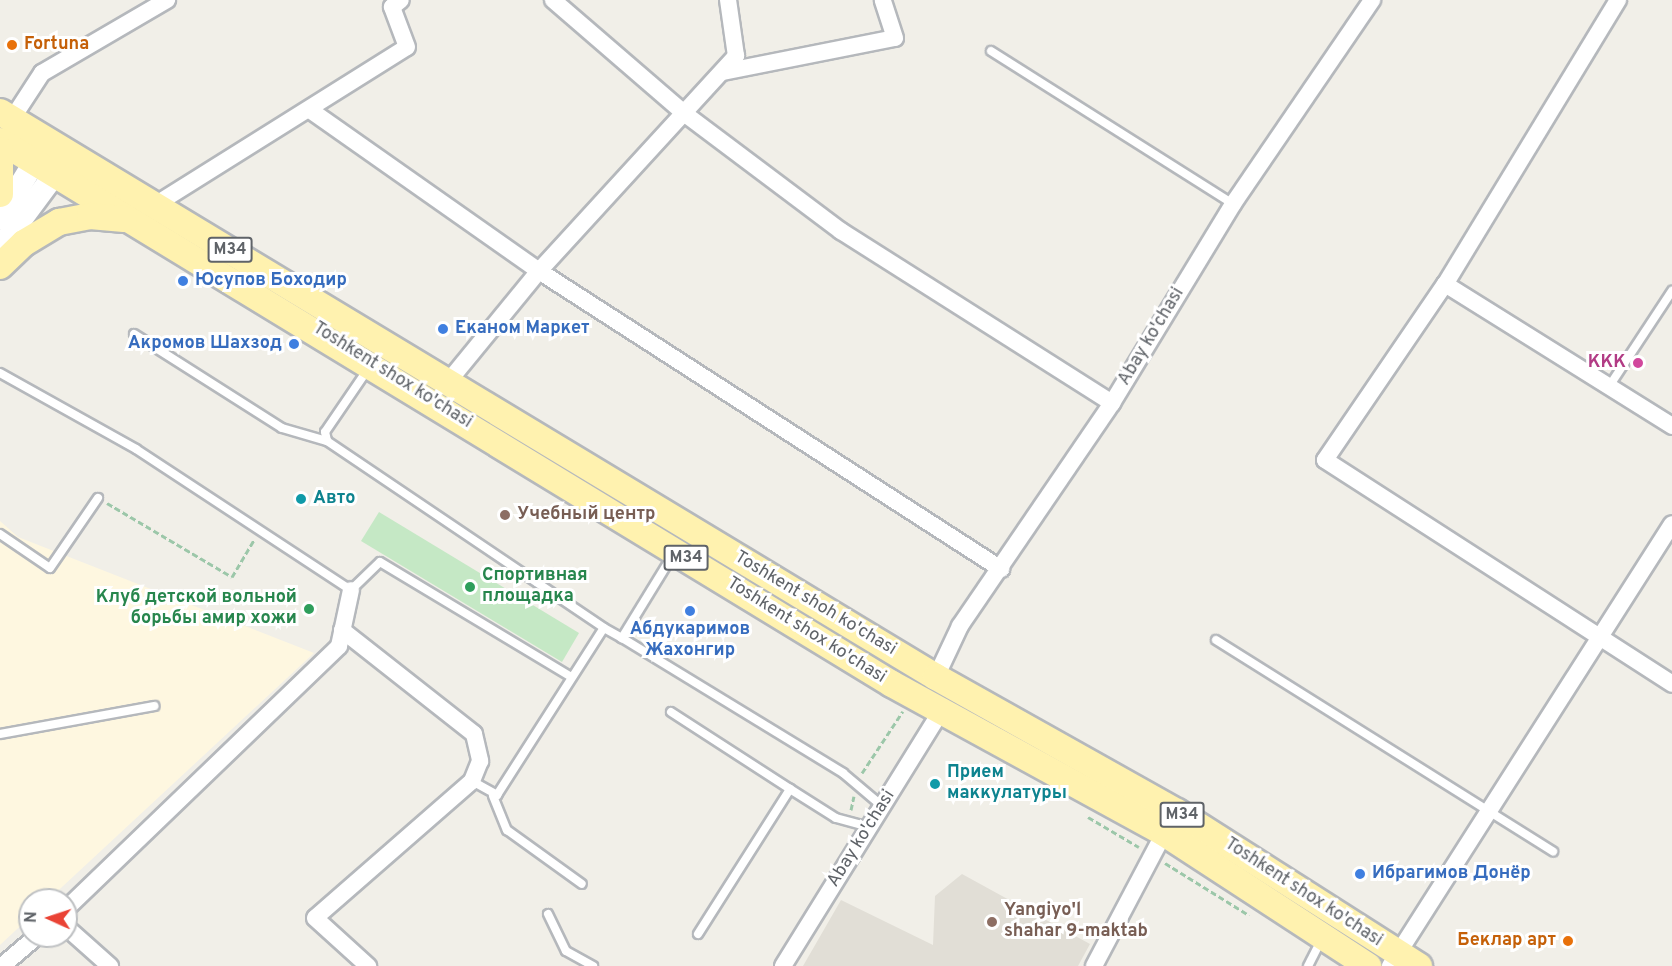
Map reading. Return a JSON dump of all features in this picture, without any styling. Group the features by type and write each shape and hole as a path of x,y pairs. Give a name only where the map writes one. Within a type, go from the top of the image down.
{"main road":[{"name":"Toshkent shox ko'chasi","path":"4,124 47,141 53,164"},
{"name":"Toshkent shox ko'chasi","path":"4,124 53,164 135,221 379,354 448,382"},
{"path":"0,150 0,194"},
{"name":"Toshkent shox ko'chasi","path":"53,164 155,205 675,551 931,713 1164,833 1368,966"},
{"path":"0,218 53,164"},
{"path":"0,248 53,164"},
{"path":"0,266 24,243 58,222 90,216 135,221"},
{"name":"Toshkent shoh ko'chasi","path":"448,382 947,683"},
{"name":"Toshkent shox ko'chasi","path":"947,683 1177,812 1402,962"},
{"path":"931,713 947,683"}],"street":[{"path":"4,124 42,74 167,0"},
{"path":"155,205 310,110 407,47 392,7 401,0"},
{"path":"553,0 685,114 841,231 1112,403"},
{"path":"448,382 539,271 736,56 728,0"},
{"path":"723,72 895,38 883,0"},
{"path":"1618,0 1445,284 1326,456 1326,464 1672,684"},
{"name":"Abay ko'chasi","path":"947,683 960,626 1112,403 1233,204 1367,2"},
{"path":"310,110 539,271 1001,569"},
{"path":"1445,284 1610,385 1672,426"},
{"path":"1402,962 1489,812 1672,524"},
{"path":"78,897 339,646 351,590"},
{"path":"342,630 474,734 480,761 472,781 315,918 368,966"},
{"name":"Abay ko'chasi","path":"783,966 870,827 931,713"},
{"path":"1094,966 1164,833"},
{"path":"78,938 110,966"},
{"path":"2,966 23,948"}],"lane":[{"path":"991,51 1233,204"},
{"path":"1610,385 1672,291"},
{"path":"134,334 282,428 327,441 604,628 856,784 882,806"},
{"path":"327,441 326,432 379,354"},
{"path":"0,373 136,449 261,528 351,590 380,562 570,676"},
{"path":"0,534 50,568 98,498"},
{"path":"622,638 675,551"},
{"path":"493,796 570,676 604,628"},
{"path":"1216,640 1553,851"},
{"path":"0,734 154,706"},
{"path":"671,712 790,789 849,822 870,827"},
{"path":"472,781 493,796 507,830 582,884"},
{"path":"699,934 790,789"},
{"path":"548,915 566,951 592,966"},
{"path":"1308,966 1324,936"}],"path":[{"path":"98,498 232,577 261,528"},
{"path":"849,822 856,784 902,711 931,713"},
{"path":"1152,855 1254,918"}],"shaded area":[{"path":"0,521 18,537 314,653 61,888 18,888 18,928 0,945"},
{"name":"Yangiyo'l shahar 9-maktab","path":"962,874 1090,944 1078,966 803,966 841,900 933,945 935,896"}],"green space":[{"name":"Спортивная площадка","path":"379,512 579,633 562,662 361,541"}],"place":[{"name":"Fortuna","path":"12,45"},
{"name":"Юсупов Боходир","path":"183,281"},
{"name":"Еканом Маркет","path":"443,329"},
{"name":"Акромов Шахзод","path":"294,344"},
{"name":"KKK","path":"1638,363"},
{"name":"Авто","path":"301,499"},
{"name":"Учебный центр","path":"505,515"},
{"name":"Спортивная площадка","path":"470,587"},
{"name":"Клуб детской вольной борьбы амир хожи","path":"309,609"},
{"name":"Абдукаримов Жахонгир","path":"690,611"},
{"name":"Прием маккулатуры","path":"935,784"},
{"name":"Ибрагимов Донёр","path":"1360,874"},
{"name":"Yangiyo'l shahar 9-maktab","path":"992,922"},
{"name":"Беклар арт","path":"1568,941"}]}
